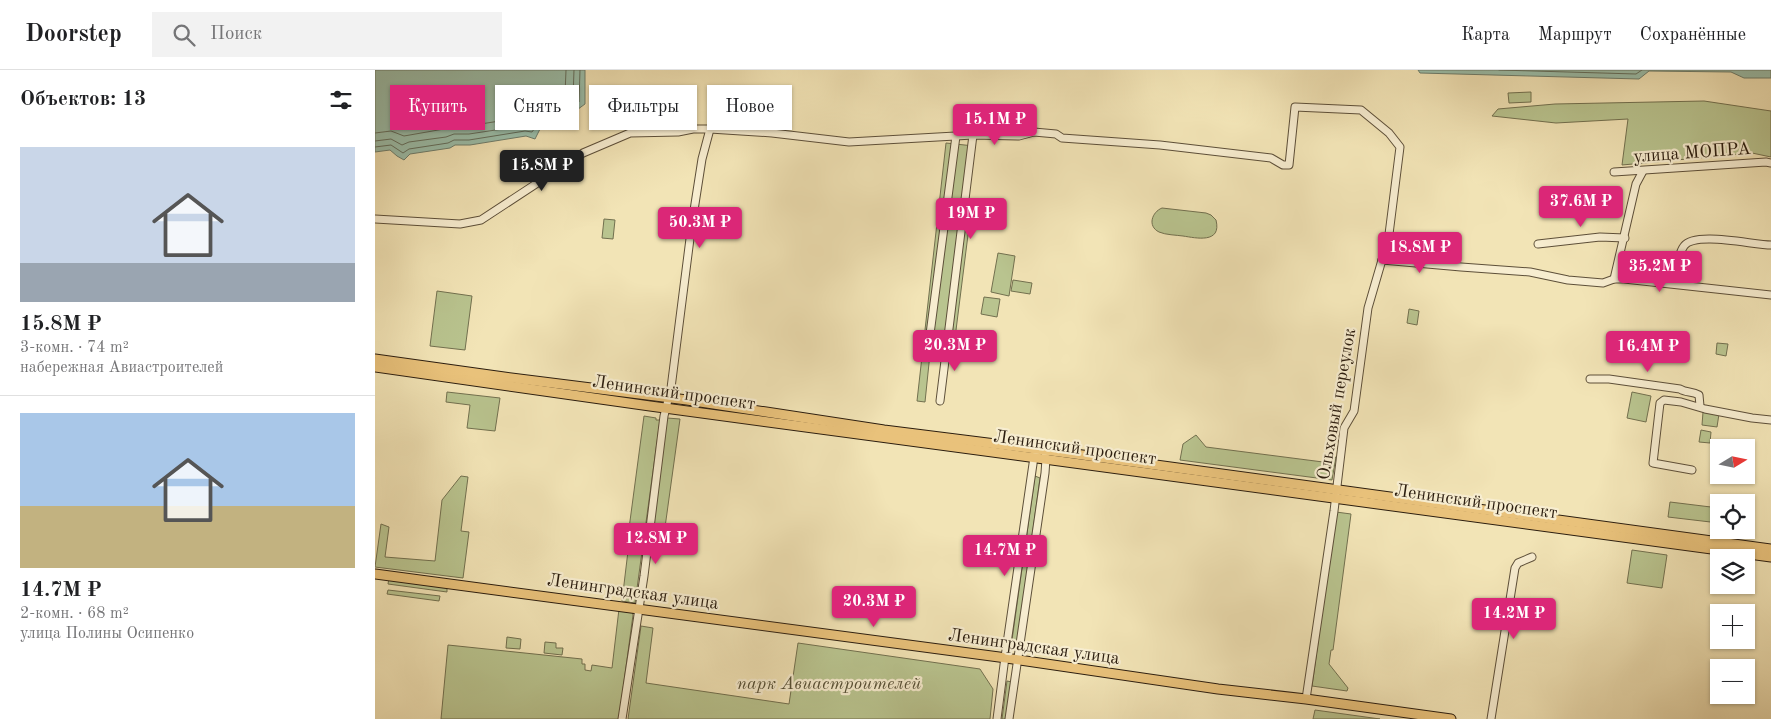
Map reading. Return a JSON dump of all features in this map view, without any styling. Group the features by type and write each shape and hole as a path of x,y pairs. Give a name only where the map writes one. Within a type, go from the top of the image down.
{"main road":[{"name":"Ленинский проспект","path":"375,359 669,398 884,430 1042,450 1771,557"},
{"name":"Ленинский проспект","path":"375,367 1046,459 1771,549"},
{"name":"Ленинградская улица","path":"375,574 1005,657 1218,689 1451,719"}],"street":[{"name":"Ольховый переулок","path":"973,135 1019,136 1034,132 1056,134 1062,138 1160,145 1271,158 1283,165 1289,165 1295,107 1361,110 1389,132 1400,147 1387,250 1382,260 1368,308 1353,411 1344,428 1306,699"},
{"path":"375,219 472,223 481,220 583,153 625,135 635,132 678,132 707,129"},
{"path":"623,719 697,194 709,130"},
{"path":"725,130 772,133 849,142 973,135 940,401"},
{"path":"946,343 934,341 930,334 955,136"},
{"name":"улица МОПРА","path":"1614,172 1771,163"},
{"path":"1614,280 1636,184 1643,171"},
{"path":"1538,244 1601,237 1625,238"},
{"path":"1676,284 1679,259 1683,247 1689,241 1696,239 1723,240 1771,245"},
{"path":"1382,260 1530,272 1568,280 1603,283 1624,279 1771,295"},
{"path":"1590,379 1609,379 1680,388 1684,392 1699,395 1700,406"},
{"path":"1693,470 1653,463 1660,403 1664,400 1752,418 1771,420"},
{"path":"997,719 1034,457 1042,450 1046,459 1009,719"},
{"path":"1491,719 1515,568 1518,563 1532,556"}],"green space":[{"path":"1531,92 1531,102 1509,103 1508,93"},
{"path":"1704,101 1771,111 1771,157 1752,153 1622,165 1628,119 1556,123 1492,116 1498,109 1555,104"},
{"path":"946,143 974,146 964,226 969,227 954,346 931,344 925,402 917,401"},
{"path":"1162,208 1211,215 1216,220 1217,228 1215,233 1207,238 1201,238 1159,232 1153,226 1152,219"},
{"path":"604,219 615,220 613,239 602,238"},
{"path":"998,253 1015,256 1009,296 991,292"},
{"path":"1013,280 1032,283 1030,294 1011,291"},
{"path":"437,291 472,296 465,350 430,346"},
{"path":"984,297 1000,299 997,317 981,314"},
{"path":"1409,309 1419,311 1417,325 1407,323"},
{"path":"1717,343 1728,344 1726,356 1716,354"},
{"path":"447,392 500,398 495,431 467,428 470,405 446,402"},
{"path":"1632,392 1651,396 1646,422 1627,418"},
{"path":"1703,412 1719,414 1717,427 1702,425"},
{"path":"644,416 660,420 635,603 622,601 628,551 626,551"},
{"path":"667,418 680,419 662,549 649,548"},
{"path":"1701,430 1711,432 1710,443 1699,442"},
{"path":"1196,435 1206,447 1323,462 1336,457 1332,480 1180,460 1183,444"},
{"path":"461,476 468,477 461,531 469,532 463,578 375,567 381,524 389,527 385,557 435,561 442,500"},
{"path":"1035,476 1040,478 1017,648 1012,649 1011,647"},
{"path":"1670,502 1710,507 1710,522 1668,517"},
{"path":"1336,512 1351,514 1333,650 1331,650 1329,664 1348,688 1347,691 1312,686"},
{"path":"1632,550 1667,555 1662,588 1627,583"},
{"path":"389,578 447,586 447,592 388,584"},
{"path":"388,590 440,596 439,601 387,594"},
{"path":"619,609 632,611 633,615 619,719 441,719 448,645 582,659 582,664 585,664 585,670 591,671 592,665 612,668"},
{"name":"парк Авиастроителей","path":"641,626 653,628 646,683 789,704 798,643 980,669 993,689 990,719 628,719"},
{"path":"507,637 521,639 520,649 506,648"},
{"path":"545,642 556,643 556,648 563,648 562,655 544,653"},
{"path":"1007,681 1012,682 1007,719 1002,719"},
{"path":"1315,710 1380,719 1313,719"}],"water":[{"path":"375,70 585,70 585,104 579,108 579,85 495,85 495,130 540,130 535,139 526,136 470,145 455,145 450,148 410,154 404,160 390,150 375,152"},
{"path":"1418,70 1771,70 1771,78 1744,78 1731,72 1649,71 1639,79 1420,73"}]}
